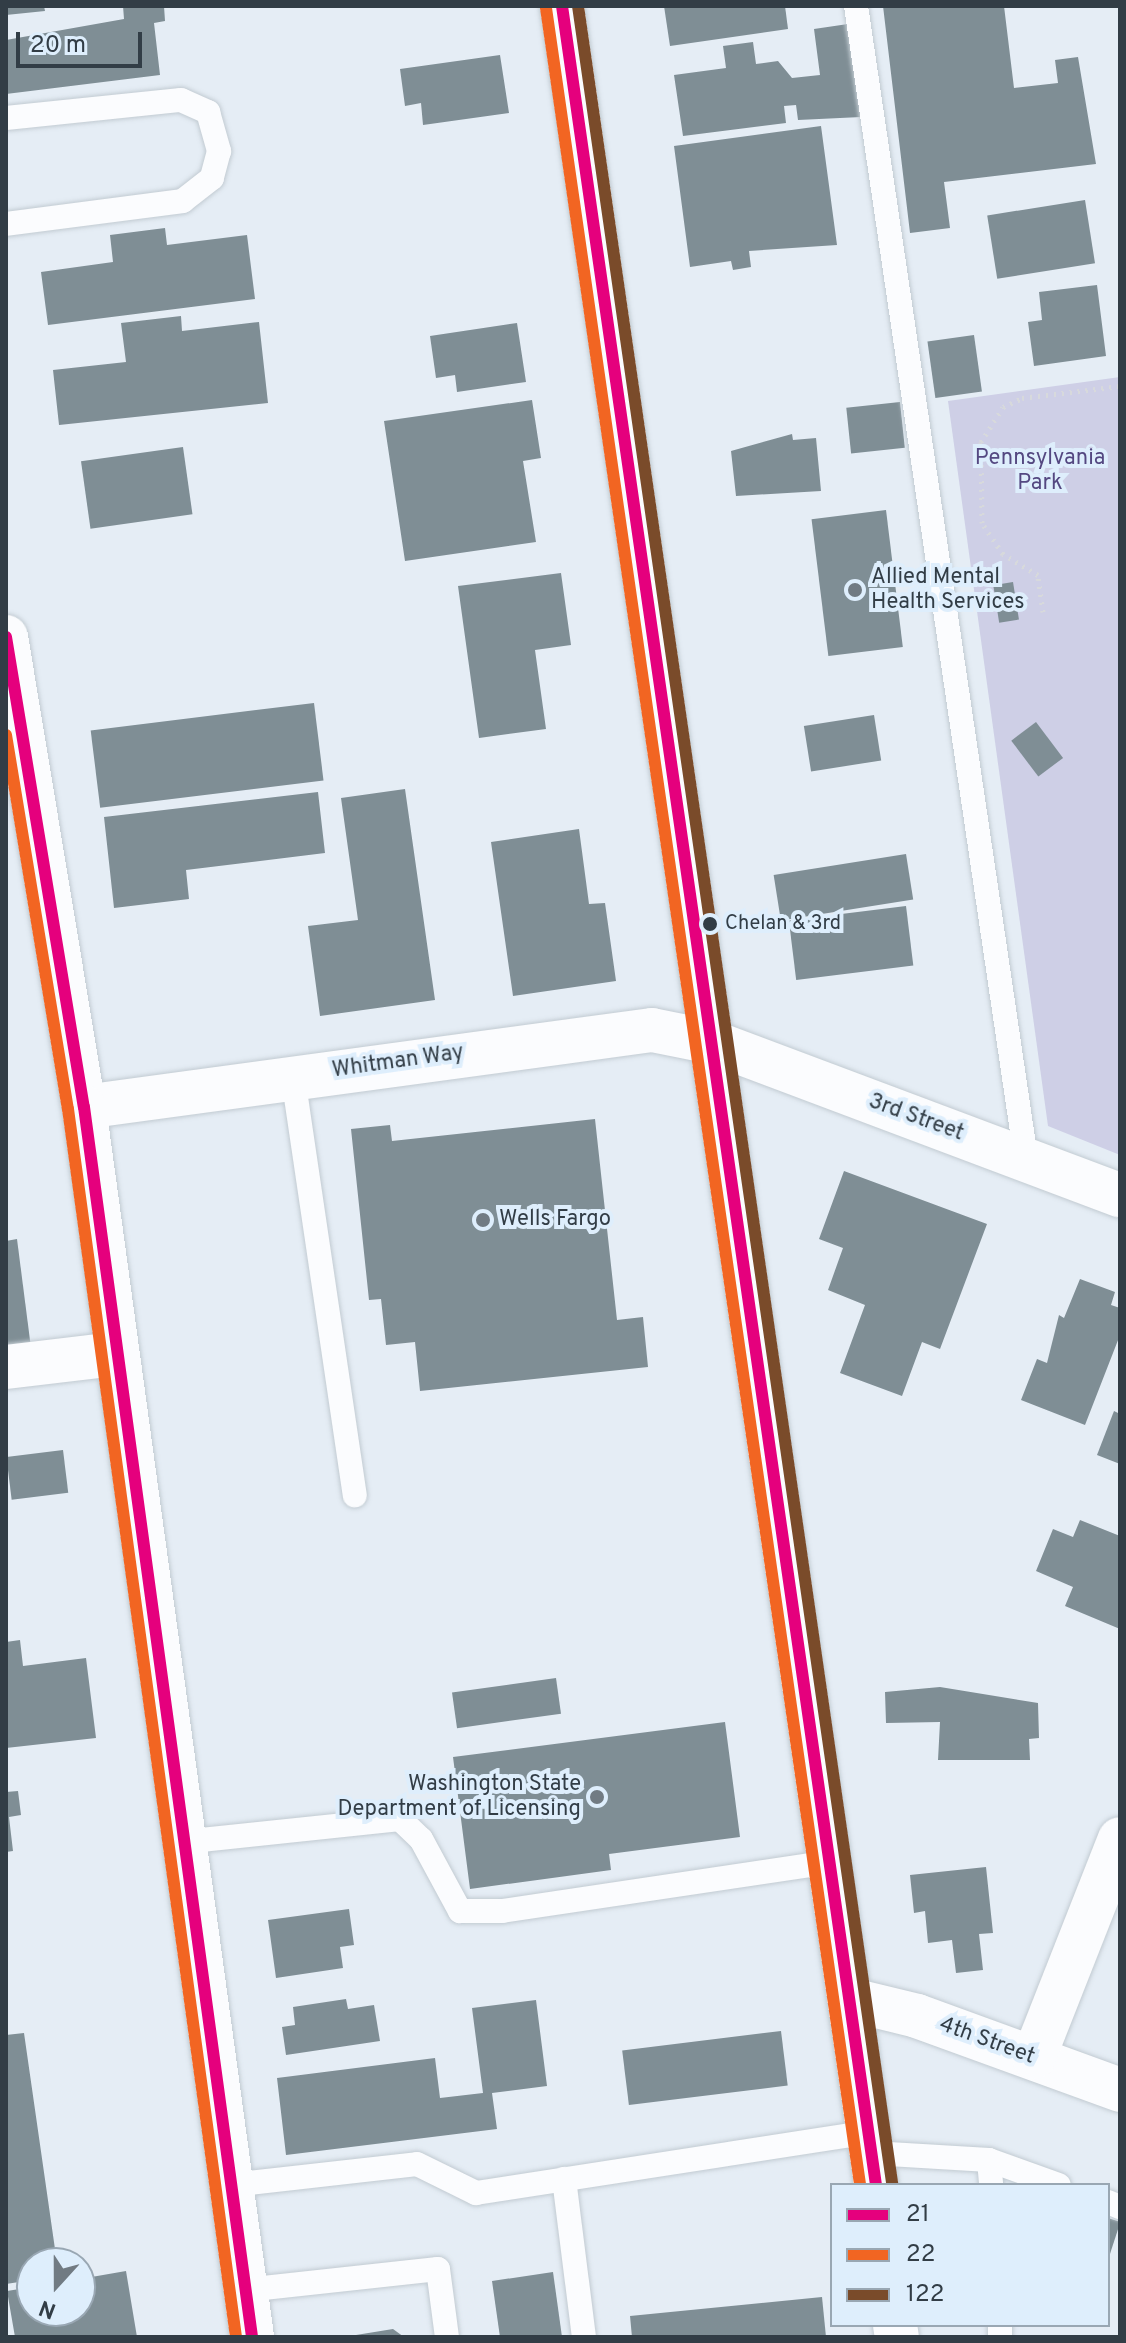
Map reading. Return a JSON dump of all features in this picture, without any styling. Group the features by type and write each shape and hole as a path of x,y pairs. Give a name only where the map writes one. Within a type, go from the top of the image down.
{"main road":[{"path":"562,6 873,2156"},
{"path":"6,637 84,1107 115,1354 252,2337"},
{"name":"Whitman Way","path":"84,1107 603,1033 652,1030 712,1042"},
{"name":"3rd Street","path":"712,1042 1120,1195"},
{"path":"6,1367 115,1354"},
{"path":"1034,2057 1120,1839"},
{"name":"4th Street","path":"852,2000 1034,2057 1120,2090"}],"lane":[{"path":"856,6 1026,1158"},
{"path":"6,118 181,100 208,112 219,151 212,178 183,201 6,224"},
{"path":"293,1077 355,1495"},
{"path":"182,1842 400,1819 421,1839 460,1911 502,1911 831,1862"},
{"path":"231,2185 417,2164 476,2193 564,2179 873,2156 989,2160 1053,2183"},
{"path":"989,2160 991,2183"},
{"path":"564,2179 584,2337"},
{"path":"245,2290 438,2269 447,2337"}],"path":[{"path":"1043,612 1038,575 1003,554 982,523 981,442 1003,407 1022,398 1120,386"}],"green space":[{"name":"Pennsylvania Park","path":"1120,377 1120,1155 1048,1126 948,401"}],"building":[{"path":"6,6 44,6 45,11 6,15"},
{"path":"123,6 164,6 165,21 154,23 160,75 6,94 6,40 124,19"},
{"path":"664,6 785,6 788,29 670,46"},
{"path":"883,6 1004,6 1014,88 1058,83 1055,60 1078,57 1096,164 944,182 950,228 910,233"},
{"path":"848,24 861,117 798,120 796,105 784,106 786,123 683,136 674,75 726,68 723,46 753,42 756,64 778,61 792,78 820,75 814,29"},
{"path":"500,55 509,113 423,125 421,103 405,106 400,69"},
{"path":"821,126 837,245 749,251 751,267 733,270 731,261 690,267 674,146"},
{"path":"1085,200 1095,263 997,279 987,215"},
{"path":"165,228 167,245 247,235 255,299 48,325 41,272 113,262 110,235"},
{"path":"1097,285 1106,356 1034,366 1028,322 1042,320 1039,292"},
{"path":"181,316 182,331 259,322 268,403 59,425 53,370 126,362 121,323"},
{"path":"517,323 526,382 457,392 455,375 436,378 430,336"},
{"path":"974,335 982,391 935,398 927,342"},
{"path":"532,400 541,458 523,461 536,542 405,561 384,421"},
{"path":"900,402 905,448 851,453 846,408"},
{"path":"792,434 793,440 816,438 821,491 736,496 731,451"},
{"path":"183,447 192,514 90,529 81,461"},
{"path":"886,510 903,647 828,656 812,519"},
{"path":"561,573 571,645 535,650 546,729 479,738 458,586"},
{"path":"1013,582 1019,620 999,623 993,585"},
{"path":"314,703 324,780 100,808 91,730"},
{"path":"874,715 881,760 811,772 804,726"},
{"path":"1036,722 1063,758 1038,777 1011,741"},
{"path":"405,789 435,1000 320,1016 308,926 358,920 341,798"},
{"path":"318,792 325,853 186,870 189,899 114,908 104,817"},
{"path":"579,829 589,904 605,903 616,981 513,996 491,842"},
{"path":"906,854 913,899 781,920 774,875"},
{"path":"906,906 913,966 796,980 789,920"},
{"name":"Wells Fargo","path":"595,1119 617,1320 643,1317 648,1367 420,1391 415,1342 386,1345 381,1299 369,1300 351,1129 390,1125 392,1141"},
{"path":"844,1171 987,1224 940,1349 922,1342 902,1396 840,1373 865,1305 828,1290 843,1248 819,1239"},
{"path":"17,1239 31,1348 6,1351 6,1241"},
{"path":"1080,1279 1115,1292 1111,1305 1120,1308 1120,1335 1085,1425 1021,1400 1037,1359 1047,1363 1059,1315 1064,1318"},
{"path":"1114,1411 1120,1414 1120,1464 1097,1455"},
{"path":"63,1450 68,1493 12,1500 6,1457"},
{"path":"1080,1520 1120,1536 1120,1629 1065,1606 1073,1587 1036,1571 1053,1529 1073,1537"},
{"path":"20,1640 23,1666 86,1658 96,1738 6,1748 6,1642"},
{"path":"556,1678 561,1714 457,1728 452,1693"},
{"path":"940,1687 1038,1703 1039,1738 1029,1739 1030,1760 938,1760 940,1722 886,1723 885,1692"},
{"name":"Washington State Department of Licensing","path":"725,1722 740,1837 609,1854 611,1870 470,1889 453,1757"},
{"path":"18,1791 21,1815 9,1817 13,1851 6,1852 6,1792"},
{"path":"986,1867 993,1933 979,1934 983,1970 956,1973 952,1940 928,1943 925,1911 914,1913 910,1875"},
{"path":"349,1909 354,1945 340,1947 343,1968 276,1978 268,1920"},
{"path":"346,1999 348,2009 374,2005 380,2041 286,2055 282,2027 295,2025 293,2007"},
{"path":"536,2000 547,2086 492,2093 497,2129 286,2155 277,2078 435,2058 440,2098 483,2093 472,2008"},
{"path":"781,2031 788,2086 629,2105 622,2050"},
{"path":"24,2033 55,2247 16,2247 16,2282 6,2284 6,2035"},
{"path":"1110,2219 1120,2223 1110,2254"},
{"path":"126,2271 137,2337 15,2337 7,2291 16,2290 16,2327 96,2327 96,2276"},
{"path":"553,2272 562,2337 500,2337 492,2281"},
{"path":"822,2297 826,2337 632,2337 630,2316"},
{"path":"393,2329 404,2337 356,2337 356,2335"}],"transit line":[{"name":"21","path":"562,6 876,2183"},
{"name":"122","path":"578,6 892,2183"},
{"name":"22","path":"546,8 860,2183"},
{"name":"21","path":"6,637 84,1107 252,2337"},
{"name":"22","path":"6,735 68,1109 236,2337"}],"place":[{"name":"Allied Mental Health Services","path":"855,590"},
{"name":"Chelan & 3rd","path":"710,924"},
{"name":"Wells Fargo","path":"483,1220"},
{"name":"Washington State Department of Licensing","path":"597,1797"}]}
